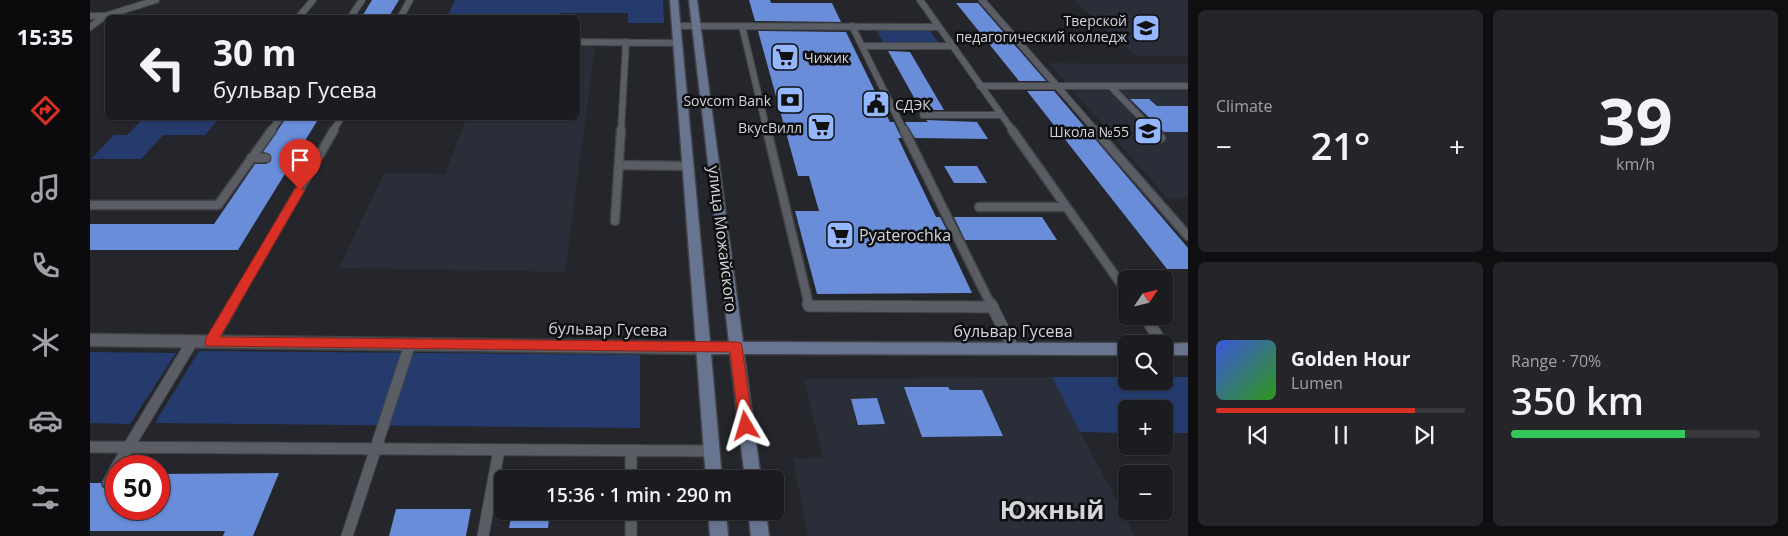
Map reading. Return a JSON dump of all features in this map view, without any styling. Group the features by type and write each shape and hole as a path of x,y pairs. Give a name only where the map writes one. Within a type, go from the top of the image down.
{"main road":[{"name":"улица Можайского","path":"674,0 713,470"},
{"name":"улица Можайского","path":"693,0 751,470"},
{"name":"бульвар Гусева","path":"703,348 1118,349"},
{"path":"1173,348 1188,349"},
{"path":"718,520 719,536"},
{"path":"758,520 760,536"}],"street":[{"name":"бульвар Гусева","path":"90,340 703,348"}],"lane":[{"path":"108,15 156,0"},
{"path":"300,15 313,0"},
{"path":"352,15 362,0"},
{"path":"402,15 410,0"},
{"path":"920,0 1118,281"},
{"path":"982,0 1188,236"},
{"path":"90,16 105,16"},
{"path":"90,27 105,16"},
{"path":"676,26 938,27"},
{"path":"742,26 809,306 992,307"},
{"path":"852,26 1013,348"},
{"path":"580,42 678,43"},
{"path":"615,221 626,42"},
{"path":"862,46 952,46"},
{"path":"980,86 1188,86"},
{"path":"1110,86 1161,138"},
{"path":"923,115 1001,115"},
{"path":"90,205 218,205 279,120"},
{"path":"211,342 341,120"},
{"path":"251,158 266,158"},
{"path":"287,158 318,158"},
{"path":"618,165 688,166"},
{"path":"979,207 1066,207"},
{"path":"125,455 192,342"},
{"path":"347,536 410,344"},
{"path":"90,447 712,451"},
{"path":"483,536 499,450"},
{"path":"631,451 631,470"},
{"path":"631,520 631,536"}],"shaded area":[{"path":"455,0 663,0 664,23 628,23 628,13 448,15"},
{"name":"Тверской педагогический колледж","path":"1073,0 1188,0 1188,56 1136,56"},
{"path":"875,28 928,28 938,42 883,42"},
{"path":"580,46 595,47 565,272 339,268 384,173 445,174 465,120 580,120"},
{"name":"Школа №55","path":"1049,63 1188,64 1188,198 1167,198"},
{"path":"142,120 217,120 205,135 163,135 141,159 91,159 114,135 127,135"},
{"path":"199,351 640,355 640,428 155,423"},
{"path":"90,352 176,353 130,424 90,423"},
{"path":"1052,377 1118,503 1118,520 1127,520 1135,536 808,536 793,459 823,457 804,379"},
{"path":"1052,377 1118,377 1118,390 1173,390 1173,377 1188,377 1188,433 1173,433 1173,400 1118,400 1118,433 1080,432"}],"building":[{"path":"372,0 399,0 390,15 363,15"},
{"path":"749,0 770,0 771,3 832,3 841,22 755,21"},
{"path":"956,3 978,3 1046,81 1019,81"},
{"path":"758,31 846,32 890,122 894,122 902,138 898,138 936,217 940,217 952,240 947,240 972,293 817,294 795,211 819,211 809,176 798,176"},
{"path":"888,51 910,52 944,110 921,110"},
{"path":"1027,91 1054,91 1188,248 1188,269 1167,269"},
{"path":"1130,99 1149,99 1157,106 1188,106 1188,132 1164,132"},
{"path":"285,120 318,120 298,152 287,152 282,155 282,161 291,164 238,250 90,250 90,224 214,224 255,164 266,164 271,161 271,155 263,152"},
{"path":"926,120 977,122 988,139 915,138 905,122 928,122"},
{"path":"944,166 977,166 987,183 954,183"},
{"path":"954,217 1042,217 1057,240 965,240"},
{"path":"904,387 948,387 950,390 982,390 1003,436 922,437"},
{"path":"877,398 885,424 858,425 851,399"},
{"path":"279,473 253,536 223,536 225,531 90,531 90,483 101,483 102,487 105,488 105,520 170,520 170,474"},
{"path":"396,509 471,509 466,536 389,536"},
{"path":"510,520 549,520 548,528 509,528"}],"place":[{"name":"Тверской педагогический колледж","path":"1146,28"},
{"name":"Чижик","path":"785,57"},
{"name":"Sovcom Bank","path":"790,100"},
{"name":"СДЭК","path":"876,104"},
{"name":"ВкусВилл","path":"821,127"},
{"name":"Школа №55","path":"1148,131"},
{"name":"Pyaterochka","path":"840,235"}],"district":[{"name":"Южный","path":"1052,509"}],"route":[{"path":"300,190 211,342 736,347 746,426"}]}
